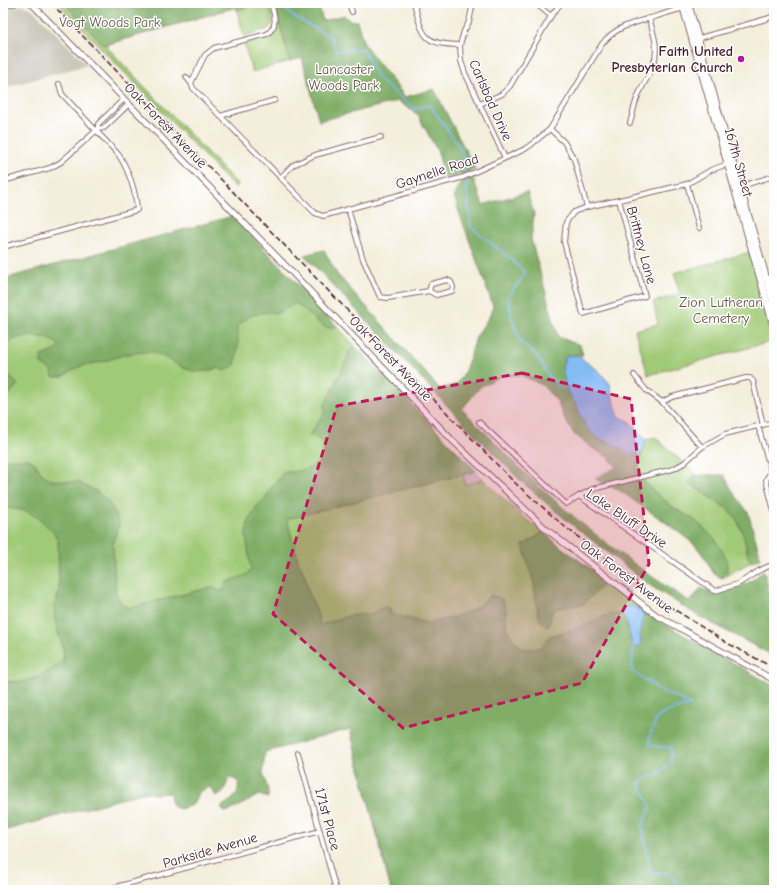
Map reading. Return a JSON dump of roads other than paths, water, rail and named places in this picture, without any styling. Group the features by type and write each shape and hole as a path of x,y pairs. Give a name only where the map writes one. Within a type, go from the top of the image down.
{"main road":[{"name":"167th Street","path":"685,5 736,187 764,280 774,327"},
{"name":"167th Street","path":"764,280 774,305"}],"street":[{"path":"3,6 15,3"},
{"name":"Oak Forest Avenue","path":"31,3 453,441 546,529 656,615 774,680"},
{"path":"191,82 206,55 214,48 267,34 272,30 275,18 271,3"},
{"path":"349,3 352,12"},
{"path":"414,3 420,26 429,38 438,43 460,45"},
{"name":"Carlsbad Drive","path":"473,3 469,22 464,31 460,45 461,61 505,158"},
{"path":"537,3 551,16"},
{"path":"480,104 502,94 510,86 551,16 561,3"},
{"name":"Gaynelle Road","path":"186,77 191,82 193,88 280,178 315,213 323,216 464,177 532,144 550,129 605,40 624,26 685,5"},
{"path":"695,39 774,16"},
{"path":"630,123 638,96 650,75 654,63 656,50 649,18"},
{"path":"3,246 137,210 137,204 123,160 97,130 62,94 59,84"},
{"path":"97,130 98,124 124,98"},
{"path":"220,116 275,100"},
{"path":"3,181 50,168 62,162 97,130 104,128 129,104"},
{"path":"550,129 564,142 574,159 587,207 687,184 711,170 730,163"},
{"path":"280,178 293,165 315,155 381,137"},
{"path":"736,187 774,176"},
{"path":"687,184 699,228"},
{"name":"Brittney Lane","path":"587,207 574,212 566,222 564,242 583,314 645,296 619,200"},
{"path":"348,210 363,259 380,297 388,298 429,291 436,295 452,291 453,287 451,282 447,280 431,284 429,291"},
{"path":"764,280 774,277"},
{"path":"634,375 646,390 662,402 702,447"},
{"path":"662,402 672,398 750,378 753,382 763,425"},
{"name":"Lake Bluff Drive","path":"479,422 566,504 579,496 715,591 738,584 760,570 774,564"},
{"path":"579,496 593,490 673,470 684,463 702,447 725,434 774,422"},
{"path":"758,426 771,471 766,480 774,511"},
{"name":"171st Place","path":"298,753 336,890"},
{"name":"Parkside Avenue","path":"108,890 320,831"}],"water":[{"path":"576,355 599,371 610,384 619,417 629,421 646,440 643,452 630,455 617,446 597,438 586,427 566,388 562,367 566,356"},
{"path":"628,606 634,606 643,611 644,618 641,623 641,641 639,648 633,646 631,642 626,622 622,614 624,609"}],"waterway":[{"path":"276,3 280,4 291,15 331,37 336,51 363,49 377,78 414,109 430,105 461,149 465,172"},
{"path":"466,180 471,227 511,259 525,273 508,298 512,319 521,342 538,357 548,375 559,388 566,388"},
{"path":"633,646 632,671 662,692 691,705 668,711 657,718 649,738 650,746 671,747 671,763 658,773 639,782 651,807 642,825 652,873 670,874 679,890"}],"railway":[{"path":"51,3 514,482 564,526 658,599 727,643 774,668"}],"place":[{"name":"Faith United Presbyterian Church","path":"741,59"}],"park label":[{"name":"Vogt Woods Park","path":"110,22"},
{"name":"Lancaster Woods Park","path":"344,78"},
{"name":"Zion Lutheran Cemetery","path":"721,310"}]}
